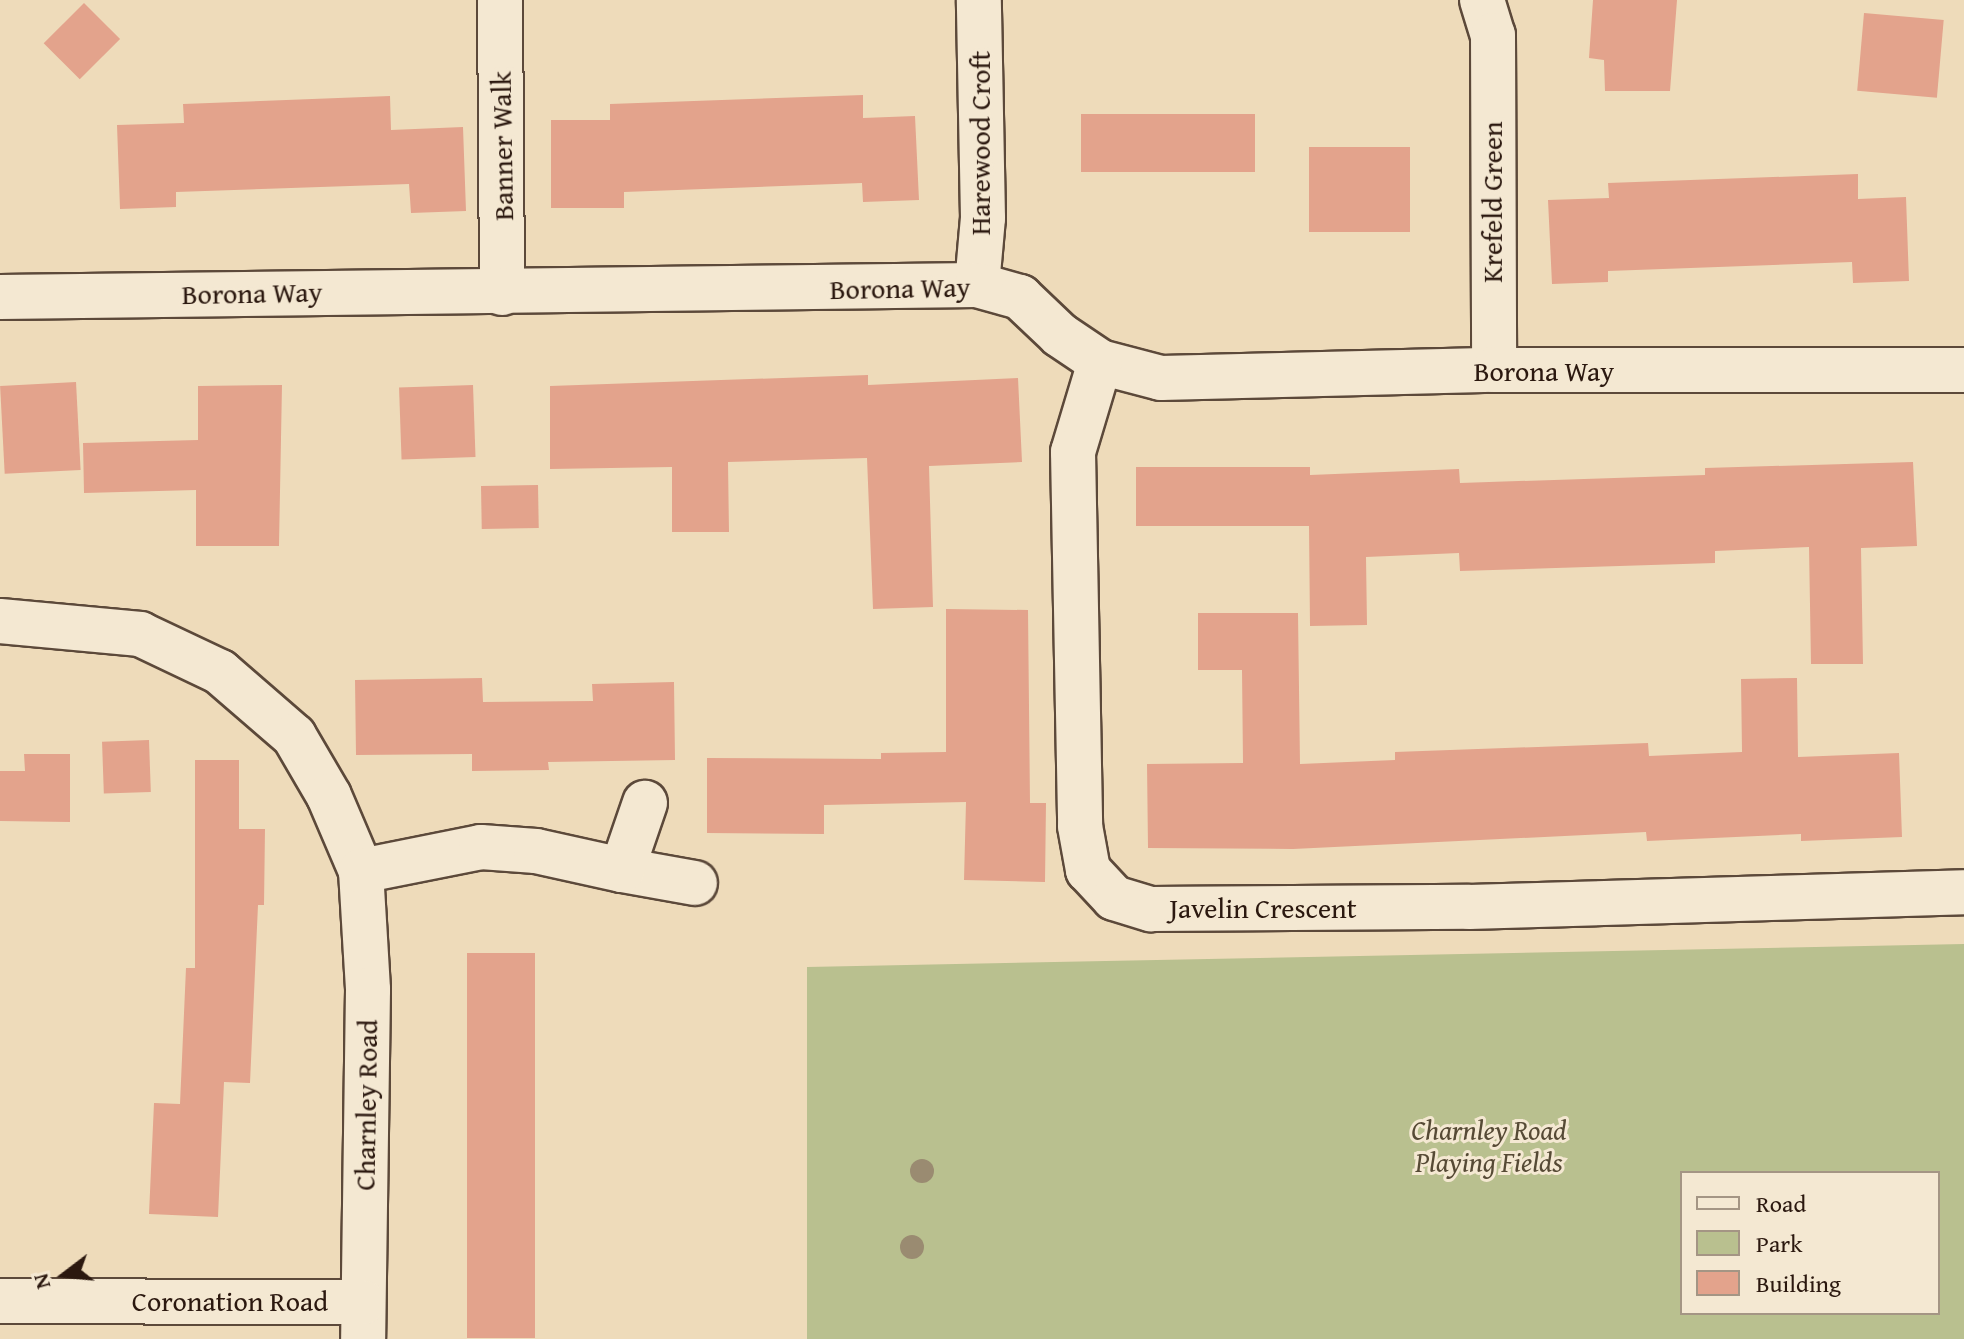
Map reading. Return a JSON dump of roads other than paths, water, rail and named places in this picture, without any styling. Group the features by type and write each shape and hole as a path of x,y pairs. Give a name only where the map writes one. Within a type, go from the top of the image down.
{"street":[{"name":"Banner Walk","path":"500,0 502,293"},
{"name":"Harewood Croft","path":"977,285 983,218 979,0"},
{"name":"Krefeld Green","path":"1494,370 1496,12"},
{"name":"Borona Way","path":"0,297 977,285 1020,297 1100,362 1161,378 1494,370 1964,370"},
{"name":"Javelin Crescent","path":"1100,362 1073,452 1080,826 1088,870 1114,898 1151,909 1469,907 1964,892"},
{"name":"Charnley Road","path":"0,621 140,634 220,672 294,736 329,796 361,871 368,990 363,1320"},
{"path":"622,870 645,803"},
{"path":"361,871 481,847 536,851 695,883"},
{"name":"Coronation Road","path":"0,1301 363,1320"}],"park label":[{"name":"Charnley Road Playing Fields","path":"1489,1146"}]}
